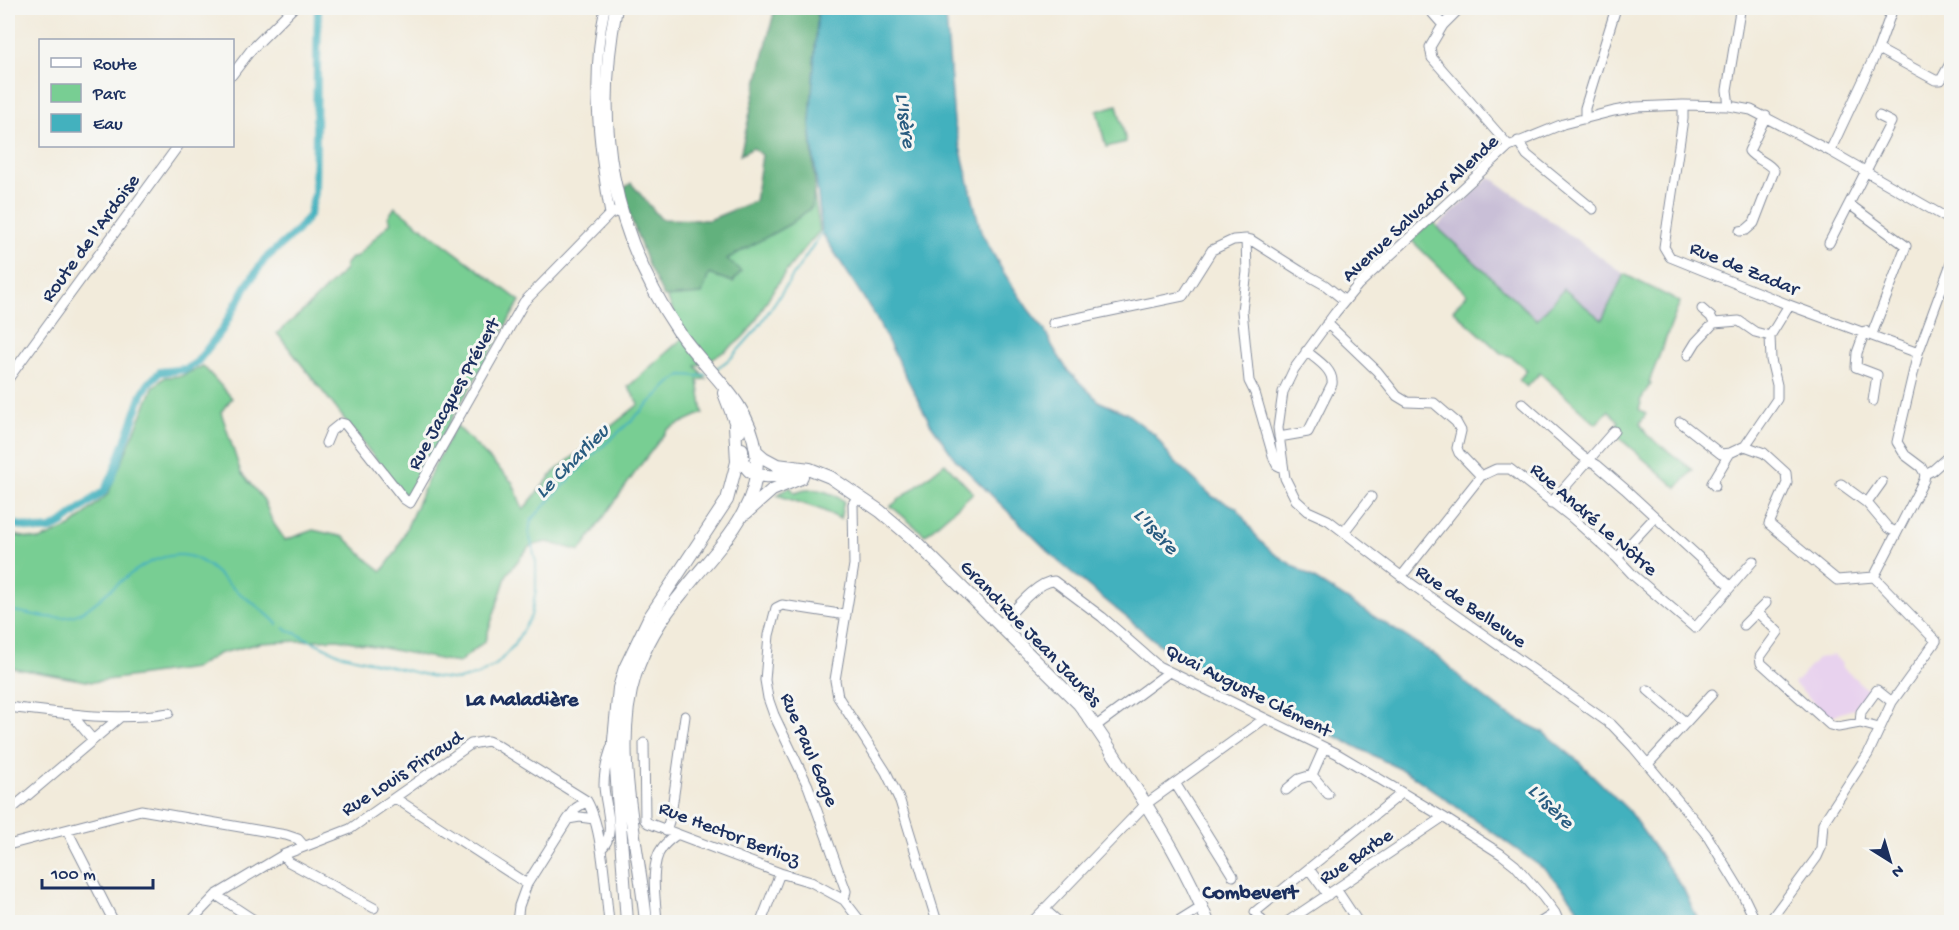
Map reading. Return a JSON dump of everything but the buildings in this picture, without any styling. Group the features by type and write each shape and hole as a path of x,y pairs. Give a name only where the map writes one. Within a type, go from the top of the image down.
{"main road":[{"path":"616,8 608,64 607,125 615,212 651,286 679,332 744,412 756,451 756,475 751,495 739,520 726,540 681,593 654,633 643,654 629,699 626,722 628,774 635,850 646,922"},
{"path":"627,922 614,740 619,688 636,642 649,618 727,500 735,475 738,446 735,425 726,395 715,378"},
{"path":"735,425 742,439 744,464 756,475 761,477 789,474 806,476 854,492"},
{"path":"756,451 771,462 810,469 830,477 854,492"},
{"path":"739,520 772,490 806,476"},
{"name":"Grand'Rue Jean Jaurès","path":"854,492 913,539 1079,704 1096,726 1179,858 1208,922"}],"street":[{"path":"234,72 251,50 293,8"},
{"path":"605,8 597,60 600,146 615,212"},
{"path":"1428,8 1443,25"},
{"path":"1460,8 1443,25 1430,47 1432,58 1514,143 1593,209"},
{"path":"1586,119 1585,108 1616,8"},
{"path":"1830,151 1878,49 1893,8"},
{"path":"1729,106 1727,90 1740,11"},
{"path":"1878,49 1935,80 1941,80 1952,60"},
{"name":"Rue de Zadar","path":"1683,105 1664,247 1670,258 1918,353"},
{"name":"Avenue Salvador Allende","path":"1345,301 1367,277 1514,143 1563,124 1636,107 1729,106 1751,110 1830,151 1952,221"},
{"path":"1740,231 1746,230 1754,223 1774,171 1771,166 1754,157 1749,151 1766,116"},
{"path":"1829,243 1891,122 1880,116"},
{"name":"Route de l'Ardoise","path":"8,379 177,147"},
{"path":"1849,204 1906,246 1857,353 1856,367 1877,375 1873,401"},
{"name":"Rue Jacques Prévert","path":"326,443 331,431 341,423 345,424 404,499 410,502 524,302 615,212"},
{"path":"1053,323 1183,296 1212,250 1233,240 1246,239 1325,285 1345,301"},
{"path":"1246,239 1247,272 1242,310 1249,381 1255,393 1274,459 1277,465 1283,468"},
{"path":"1874,576 1924,480 1925,474 1921,467 1905,455 1897,442 1918,353 1952,261"},
{"name":"Rue de Bellevue","path":"1345,301 1306,351 1282,392 1278,416 1279,437 1283,468 1290,492 1302,506 1314,515 1328,520 1401,577 1598,714 1624,737 1706,834 1756,922"},
{"path":"1680,422 1721,454 1730,453 1745,446 1777,399 1770,336 1789,305"},
{"path":"1702,309 1714,323"},
{"path":"1688,355 1696,342 1714,323 1739,321 1755,332 1770,336"},
{"path":"1327,323 1377,371 1397,396 1407,402 1434,403 1456,422 1461,431 1457,448 1459,453 1481,476 1401,577"},
{"path":"1279,437 1308,432 1332,384 1330,372 1306,351"},
{"path":"1522,403 1604,471 1730,586 1753,561"},
{"path":"1551,503 1614,431"},
{"path":"1745,446 1764,453 1786,473 1787,483 1769,524 1837,580 1854,580 1874,576"},
{"path":"1715,486 1712,483 1730,453"},
{"path":"1925,474 1934,470 1952,453"},
{"name":"Rue André Le Nôtre","path":"1481,476 1496,469 1510,469 1617,558 1633,576 1695,628 1730,586"},
{"path":"1867,503 1882,482"},
{"path":"1841,484 1867,503 1888,528 1896,532"},
{"path":"854,492 854,565 835,680 838,697 886,772 900,801 937,922"},
{"path":"1344,532 1371,497"},
{"path":"1617,558 1655,517"},
{"path":"1769,922 1817,856 1821,848 1823,823 1868,754 1892,702 1935,641 1874,576"},
{"name":"Quai Auguste Clément","path":"1001,624 1039,586 1048,581 1054,581 1102,617 1158,666 1336,753 1501,854 1515,865 1557,918"},
{"path":"1744,625 1766,603"},
{"name":"Rue Paul Gage","path":"844,900 846,891 808,786 774,715 765,680 769,635 776,608 782,605 846,615"},
{"path":"1757,612 1778,632 1760,657 1761,663 1830,725 1838,727 1860,723 1879,728"},
{"path":"1096,726 1169,672"},
{"path":"1648,690 1686,723"},
{"path":"1860,723 1861,711 1877,690 1892,702"},
{"path":"1648,765 1712,694"},
{"path":"8,707 119,718 139,718 169,713"},
{"path":"72,715 93,740"},
{"path":"666,831 671,815 685,716"},
{"path":"8,812 119,718"},
{"path":"1032,922 1146,804 1264,719"},
{"path":"601,851 609,836 604,784 608,757 614,740"},
{"name":"Rue Louis Pirraud","path":"190,922 216,895 283,855 350,829 471,744 488,741 497,744 587,801"},
{"name":"Rue Hector Berlioz","path":"644,743 645,820 648,823 780,873 811,882 844,900 861,922"},
{"path":"1286,790 1299,779 1312,775 1324,748"},
{"path":"1312,775 1328,794"},
{"path":"1175,783 1233,876"},
{"path":"1263,922 1255,912 1402,793"},
{"path":"395,798 527,884"},
{"path":"517,922 519,906 527,884 568,819 576,808 587,801 592,809 601,851 609,922"},
{"path":"8,845 141,810 286,835 298,839 304,846"},
{"path":"568,819 580,817 594,819"},
{"name":"Rue Barbe","path":"1287,922 1443,817"},
{"path":"67,830 114,922"},
{"path":"657,922 655,872 657,857 662,848 676,835"},
{"path":"283,855 289,862 374,908"},
{"path":"1309,869 1358,922"},
{"path":"761,922 780,873"},
{"path":"216,895 257,922"},
{"path":"1178,922 1202,907"},
{"path":"1044,909 1059,922"},
{"path":"1541,922 1557,918"}],"shaded area":[{"path":"1490,177 1624,274 1602,320 1538,320 1437,227"},
{"path":"1834,655 1842,664 1841,666 1869,691 1853,709 1829,717 1794,684 1818,658"}],"green space":[{"path":"775,8 818,8 810,123 815,185 812,207 790,224 727,259 741,271 733,282 709,274 702,294 664,297 648,265 621,191 631,183 661,219 709,220 755,201 762,155 753,148 740,155"},
{"path":"1117,105 1126,142 1106,147 1097,111"},
{"path":"814,194 820,231 784,274 747,333 727,350 696,366 706,379 698,380 703,413 668,429 580,551 547,542 530,546 507,574 485,641 458,663 338,639 260,643 218,654 195,668 92,682 8,667 8,534 40,540 70,527 108,494 153,388 165,377 181,376 203,366 232,398 221,412 241,473 264,500 272,521 285,540 313,530 344,537 382,571 396,552 430,475 456,425 513,483 523,510 554,472 639,404 628,387 685,336 640,229 696,219 729,238"},
{"path":"395,207 520,301 409,493 403,494 277,333 303,311 345,270 345,265 351,258 355,258 391,222 388,217"},
{"path":"1433,220 1437,227 1537,320 1564,289 1602,320 1624,274 1680,302 1649,382 1651,383 1640,401 1639,409 1646,414 1640,423 1647,435 1693,470 1677,488 1616,435 1615,427 1619,421 1608,411 1596,424 1540,373 1527,387 1519,380 1527,370 1510,356 1502,354 1453,310 1467,294 1411,240"},
{"path":"945,463 973,493 925,535 891,506"},
{"path":"790,487 795,493 820,490 844,501 840,519 822,510 777,495"}],"water":[{"name":"L'Isère","path":"818,8 949,8 946,16 954,122 981,232 1004,273 1044,329 1068,371 1100,402 1126,413 1155,435 1171,458 1213,497 1236,507 1259,540 1273,553 1440,658 1468,685 1503,712 1543,732 1578,761 1628,810 1683,888 1699,922 1587,922 1569,896 1547,871 1410,774 1170,653 1059,562 955,459 930,423 874,314 822,233 810,123"}],"waterway":[{"path":"8,523 40,530 51,529 104,491 112,477 143,392 150,382 160,372 186,369 197,362 222,330 247,285 265,259 295,233 309,216 315,193 318,8"},
{"name":"Le Charlieu","path":"715,370 732,357 757,329 823,231"},
{"name":"Le Charlieu","path":"284,628 339,654 434,677 458,680 478,675 497,664 514,645 531,616 536,590 536,562 529,533 531,520 595,453 670,383 682,375 707,374"},
{"name":"Le Charlieu","path":"8,610 48,617 78,614 147,564 157,559 178,555 189,556 208,566 277,624"}],"district":[{"name":"La Maladière","path":"522,698"},
{"name":"Combevert","path":"1250,891"}]}
